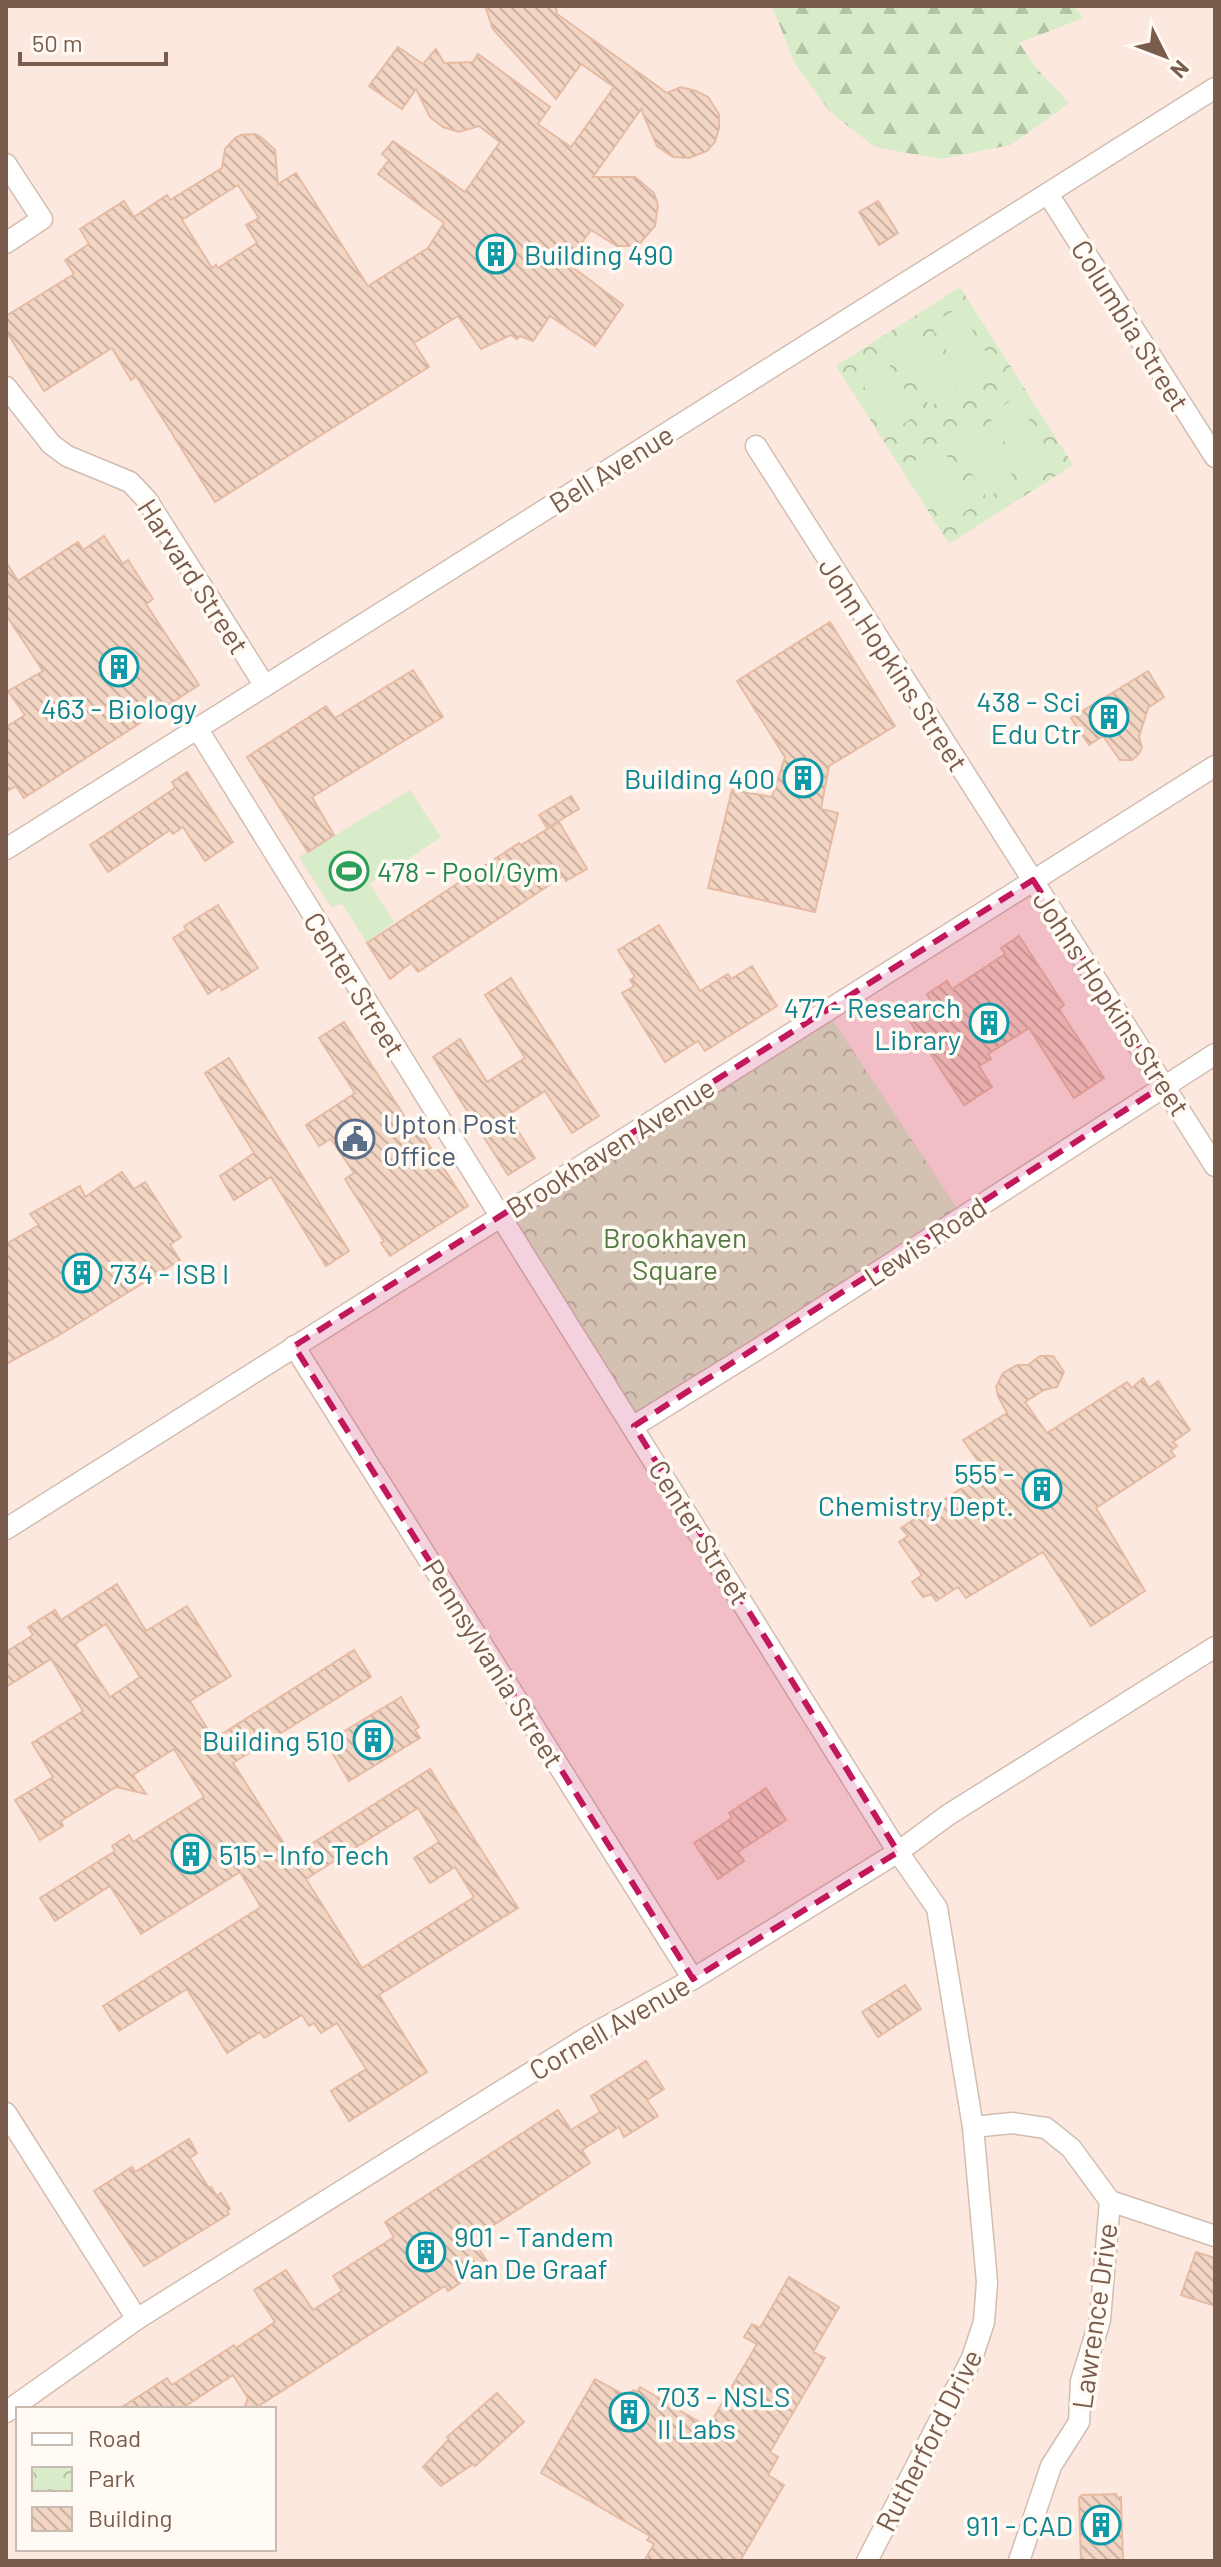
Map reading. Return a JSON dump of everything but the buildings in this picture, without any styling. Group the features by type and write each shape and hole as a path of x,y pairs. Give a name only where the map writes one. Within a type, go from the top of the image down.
{"street":[{"name":"Bell Avenue","path":"6,849 1215,88"},
{"path":"6,164 42,219 6,243"},
{"name":"Columbia Street","path":"1048,194 1215,457"},
{"name":"Harvard Street","path":"6,387 51,444 67,456 130,482 147,500 265,686"},
{"name":"John Hopkins Street","path":"756,446 1033,880"},
{"name":"Center Street","path":"197,728 499,1216 634,1426 898,1852 937,1908 973,2127"},
{"name":"Brookhaven Avenue","path":"6,1529 1215,766"},
{"name":"Johns Hopkins Street","path":"1033,880 1215,1166"},
{"name":"Lewis Road","path":"634,1426 1215,1054"},
{"name":"Pennsylvania Street","path":"294,1346 693,1979"},
{"name":"Cornell Avenue","path":"6,2412 137,2319 591,2035 693,1979 898,1852 948,1815 1215,1647"},
{"path":"6,2113 137,2319"},
{"path":"973,2127 1012,2123 1046,2128 1071,2148 1110,2201 1215,2236"},
{"name":"Rutherford Drive","path":"867,2561 972,2358 984,2322 987,2282 973,2127"},
{"name":"Lawrence Drive","path":"1019,2561 1051,2466 1079,2422 1081,2381 1100,2320 1110,2201"}],"highlighted area":[{"path":"1033,880 1164,1085 634,1426 898,1852 693,1979 294,1346"}],"shaded area":[{"path":"6,6 1215,6 1215,2561 6,2561"}],"green space":[{"path":"772,6 1074,6 1083,18 1019,43 1037,69 1069,103 1011,145 940,159 875,147 830,112 795,64"},
{"path":"960,287 1073,465 949,544 836,366"},
{"path":"958,308 995,366 968,384 930,325"},
{"path":"920,331 958,390 930,407 893,349"},
{"path":"883,355 920,413 892,431 855,372"},
{"path":"1015,398 1052,456 1025,474 988,415"},
{"path":"977,421 1015,480 987,498 950,439"},
{"path":"940,445 977,504 950,521 912,463"},
{"name":"478 - Pool/Gym","path":"410,790 441,837 370,884 394,922 367,943 342,904 331,907 299,857"},
{"name":"Brookhaven Square","path":"826,1010 963,1217 634,1426 499,1216"}],"place":[{"name":"Building 490","path":"496,254"},
{"name":"463 - Biology","path":"119,667"},
{"name":"438 - Sci Edu Ctr","path":"1109,717"},
{"name":"Building 400","path":"803,778"},
{"name":"478 - Pool/Gym","path":"349,871"},
{"name":"477 - Research Library","path":"989,1023"},
{"name":"Upton Post Office","path":"355,1139"},
{"name":"734 - ISB I","path":"82,1273"},
{"name":"555 - Chemistry Dept.","path":"1042,1489"},
{"name":"Building 510","path":"373,1740"},
{"name":"515 - Info Tech","path":"191,1854"},
{"name":"901 - Tandem Van De Graaf","path":"426,2252"},
{"name":"703 - NSLS II Labs","path":"629,2412"},
{"name":"911 - CAD","path":"1101,2525"}]}
